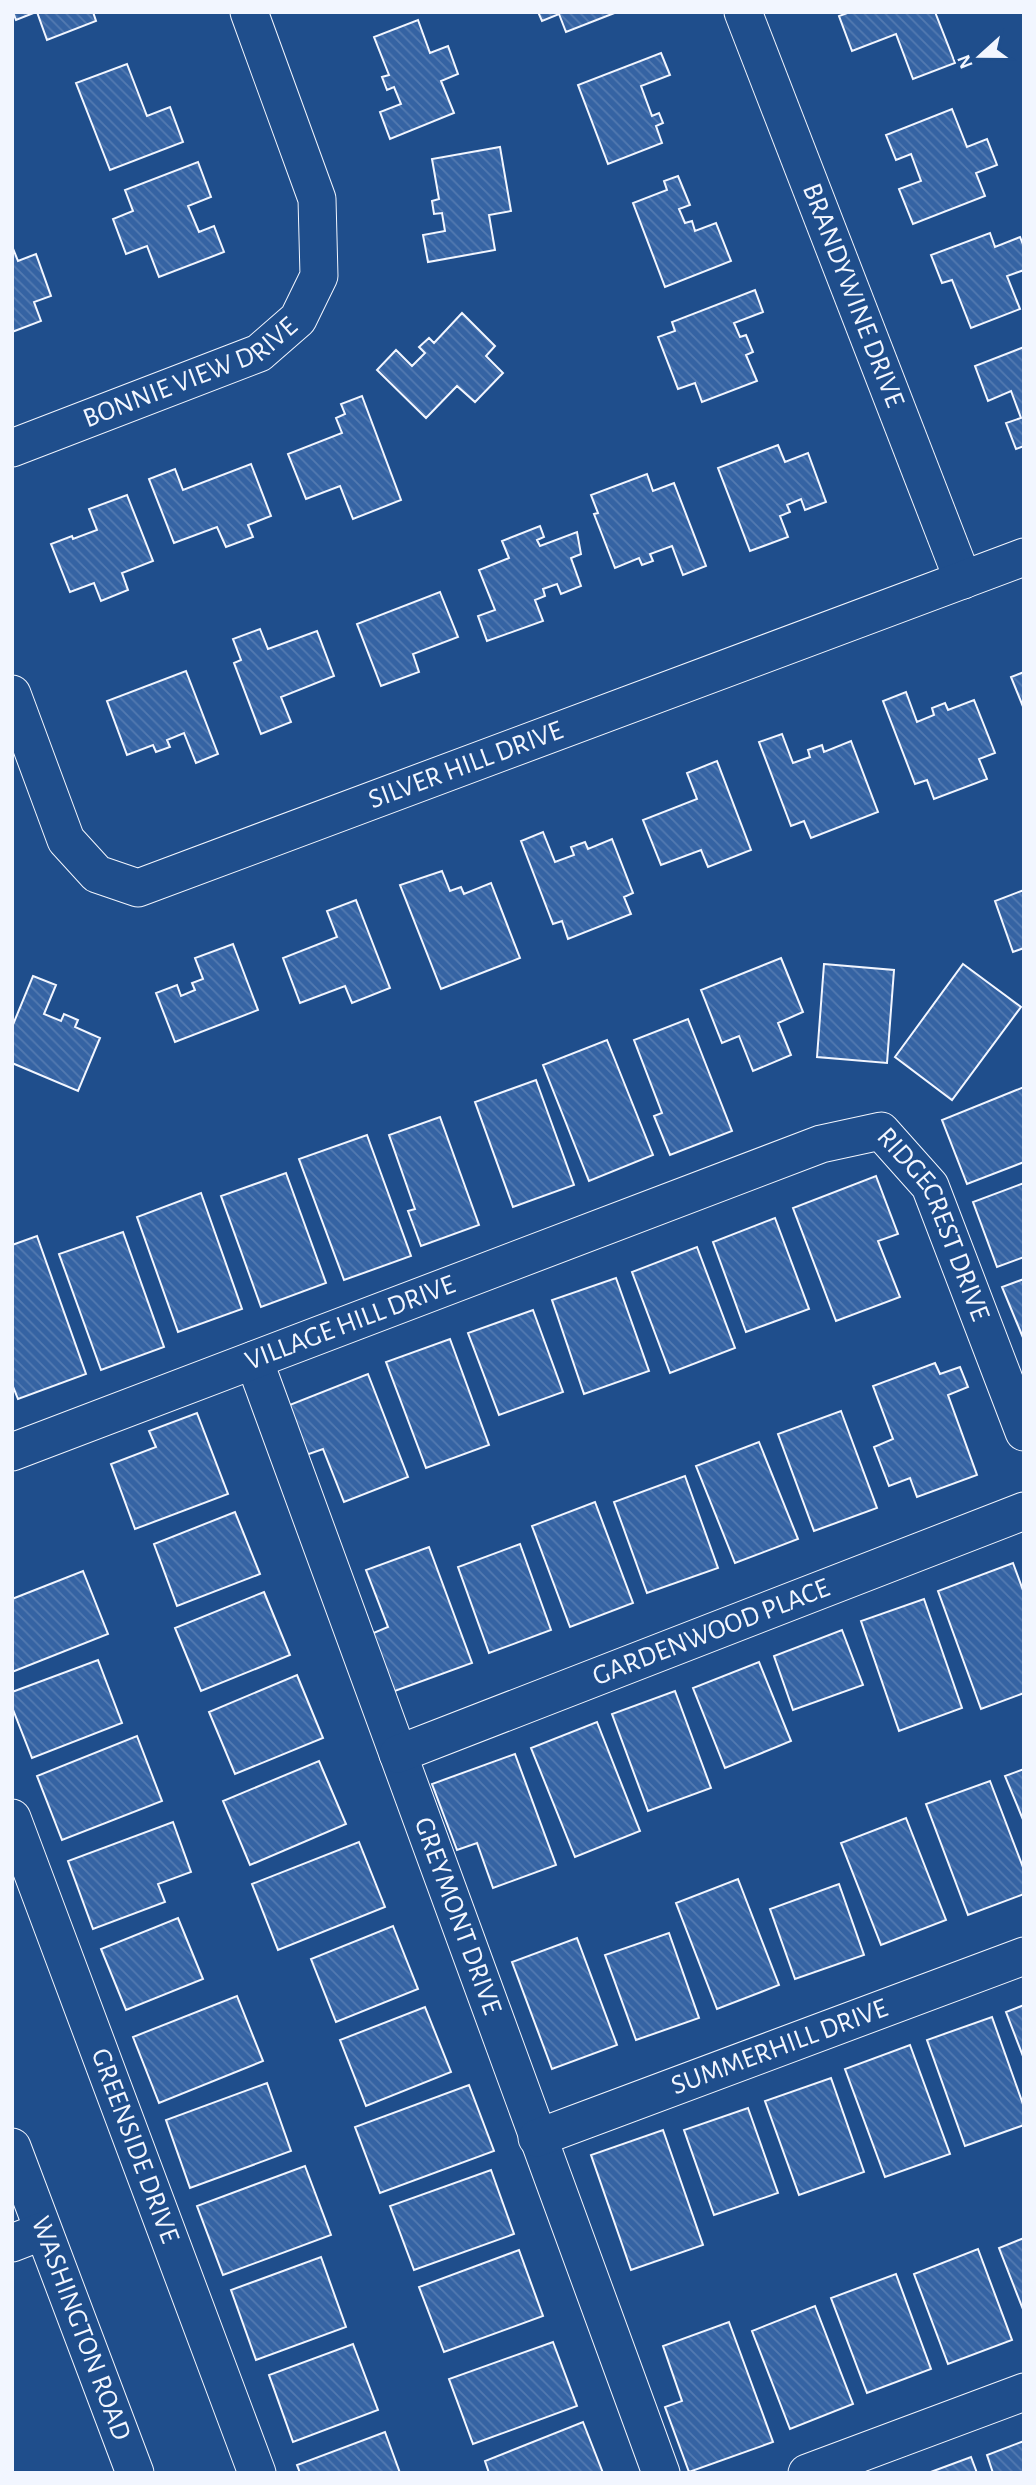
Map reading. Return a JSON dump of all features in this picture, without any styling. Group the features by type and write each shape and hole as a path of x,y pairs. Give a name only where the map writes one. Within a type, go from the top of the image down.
{"street":[{"name":"BONNIE VIEW DRIVE","path":"12,448 259,353 298,319 319,276 317,199 249,12"},
{"name":"BRANDYWINE DRIVE","path":"743,12 963,580"},
{"name":"SILVER HILL DRIVE","path":"12,694 66,840 97,874 138,888 1024,557"},
{"name":"RIDGECREST DRIVE","path":"689,1194 821,1144 881,1131 930,1186 1024,1432"},
{"name":"VILLAGE HILL DRIVE","path":"12,1452 689,1194"},
{"name":"GREYMONT DRIVE","path":"254,1360 661,2473"},
{"name":"GARDENWOOD PLACE","path":"398,1754 1024,1511"},
{"name":"GREENSIDE DRIVE","path":"12,1818 257,2473"},
{"name":"SUMMERHILL DRIVE","path":"537,2138 1024,1956"},
{"name":"WASHINGTON ROAD","path":"12,2147 28,2237 135,2473"},
{"path":"807,2473 1024,2392"}],"building":[{"path":"13,12 36,12 16,20"},
{"path":"37,12 93,12 96,21 47,40"},
{"path":"538,12 617,12 566,32 559,14 542,21"},
{"path":"850,12 935,12 955,63 913,79 896,34 852,51 839,16"},
{"path":"418,20 430,53 448,46 458,74 441,81 454,113 390,139 380,112 401,104 394,87 387,90 382,77 389,75 374,37"},
{"path":"661,53 670,75 641,86 652,116 659,113 663,123 656,126 662,143 608,164 578,85"},
{"path":"127,64 147,116 170,107 183,142 110,170 76,83"},
{"path":"952,109 967,147 987,139 997,165 976,173 985,196 913,224 899,189 921,181 911,154 896,160 886,135"},
{"path":"500,147 511,211 489,215 495,250 428,262 423,235 445,231 442,213 434,214 432,201 439,199 432,159"},
{"path":"198,162 211,197 188,206 199,232 214,226 224,252 159,277 147,246 126,254 113,219 133,211 125,190"},
{"path":"678,176 690,205 679,209 685,223 692,221 695,231 716,223 731,261 665,287 633,203 667,190 664,181"},
{"path":"990,233 995,247 1020,237 1024,247 1024,270 1007,276 1020,309 971,328 952,280 942,283 931,255"},
{"path":"12,246 18,261 36,254 51,296 34,302 41,321 12,332"},
{"path":"755,290 763,312 734,323 740,337 746,335 753,352 746,355 757,381 702,402 695,383 678,389 658,337 675,331 672,322"},
{"path":"462,313 495,346 486,356 503,373 475,402 457,386 426,418 377,370 396,350 412,366 425,353 419,347 429,338 434,343"},
{"path":"1024,347 1024,446 1016,449 1006,423 1021,418 1011,391 988,401 975,366"},
{"path":"362,396 401,500 353,519 340,486 306,499 288,454 342,433 336,418 345,414 341,404"},
{"path":"778,445 785,462 808,453 826,502 805,510 801,499 787,505 790,512 780,516 788,537 750,551 718,468"},
{"path":"251,464 271,516 248,525 253,537 226,547 217,527 174,543 149,479 175,469 183,490"},
{"path":"647,474 653,491 674,483 706,566 683,575 672,546 650,554 653,561 642,565 639,558 615,568 594,514 598,513 591,495"},
{"path":"127,495 153,561 122,573 128,590 101,601 94,583 70,592 51,544 97,530 89,509"},
{"path":"540,526 544,537 537,540 540,546 577,532 581,554 571,558 581,586 561,594 557,584 543,589 545,596 535,600 543,621 487,641 478,616 495,610 479,570 509,558 502,541"},
{"path":"440,592 458,637 413,654 419,672 381,686 357,624"},
{"path":"260,629 268,649 317,631 334,676 281,697 291,722 261,734 234,663 241,660 233,639"},
{"path":"186,671 218,754 196,763 184,733 167,740 170,747 156,752 153,745 127,755 107,701"},
{"path":"1024,672 1024,709 1011,677"},
{"path":"906,692 917,722 934,715 932,708 945,703 948,710 974,700 995,753 979,759 987,779 934,799 927,780 915,784 883,701"},
{"path":"782,734 793,763 810,757 808,750 822,745 824,752 851,741 878,812 811,838 804,821 791,826 759,742"},
{"path":"717,761 751,850 708,867 701,850 661,865 643,820 697,799 687,773"},
{"path":"543,832 555,862 574,855 571,847 585,842 588,849 612,839 633,893 624,897 631,914 568,939 562,921 553,924 521,841"},
{"path":"442,871 450,891 461,887 464,894 491,883 520,958 441,989 400,885"},
{"path":"1024,890 1024,948 1013,952 995,901"},
{"path":"356,900 390,988 352,1003 345,986 300,1003 283,958 337,937 327,911"},
{"path":"233,944 258,1010 175,1042 156,993 177,985 181,996 195,990 192,983 203,979 195,958"},
{"path":"781,958 803,1012 778,1023 791,1055 753,1071 739,1036 722,1043 701,990"},
{"path":"824,964 894,970 887,1063 817,1057"},
{"path":"963,964 1021,1007 952,1100 895,1057"},
{"path":"33,976 56,985 44,1014 61,1021 64,1014 78,1020 75,1027 100,1038 78,1091 12,1063 12,1027"},
{"path":"688,1019 732,1131 670,1155 654,1116 662,1113 634,1040"},
{"path":"607,1040 653,1155 589,1181 543,1065"},
{"path":"536,1080 574,1185 513,1207 475,1102"},
{"path":"1024,1087 1024,1162 967,1184 942,1120"},
{"path":"440,1117 479,1225 421,1246 408,1211 415,1209 389,1135"},
{"path":"367,1135 411,1256 344,1280 299,1159"},
{"path":"286,1173 326,1283 261,1307 221,1196"},
{"path":"876,1176 898,1234 878,1241 900,1297 836,1321 793,1208"},
{"path":"1024,1183 1024,1257 997,1267 973,1202"},
{"path":"201,1193 242,1309 178,1332 137,1217"},
{"path":"775,1218 809,1309 746,1332 713,1242"},
{"path":"123,1232 164,1347 101,1370 59,1254"},
{"path":"37,1236 86,1374 18,1399 12,1384 12,1245"},
{"path":"697,1247 735,1348 670,1373 632,1272"},
{"path":"616,1278 649,1371 584,1394 552,1300"},
{"path":"1024,1279 1024,1340 1002,1287"},
{"path":"533,1310 563,1392 499,1415 468,1333"},
{"path":"450,1339 489,1445 426,1468 386,1362"},
{"path":"935,1363 940,1374 960,1367 968,1387 948,1395 977,1475 917,1497 910,1478 889,1486 874,1447 893,1439 873,1386"},
{"path":"368,1374 408,1477 344,1502 323,1449 306,1455 287,1406"},
{"path":"841,1411 877,1508 814,1531 778,1434"},
{"path":"197,1413 228,1494 135,1529 111,1464 156,1447 149,1431"},
{"path":"759,1442 798,1539 735,1563 696,1466"},
{"path":"685,1476 718,1568 647,1593 614,1502"},
{"path":"595,1502 633,1603 570,1627 532,1526"},
{"path":"235,1512 260,1574 177,1606 154,1544"},
{"path":"520,1544 551,1630 489,1653 458,1567"},
{"path":"429,1547 472,1663 392,1692 371,1634 388,1627 366,1570"},
{"path":"1013,1563 1024,1593 1024,1693 981,1709 938,1591"},
{"path":"83,1571 108,1634 12,1672 12,1599"},
{"path":"264,1592 290,1655 201,1691 175,1628"},
{"path":"924,1599 962,1708 899,1731 861,1621"},
{"path":"842,1630 863,1685 793,1710 774,1656"},
{"path":"98,1660 122,1723 32,1758 12,1707 12,1692"},
{"path":"759,1662 791,1741 725,1768 693,1688"},
{"path":"297,1675 323,1738 235,1774 209,1712"},
{"path":"675,1691 711,1788 648,1811 612,1714"},
{"path":"597,1722 640,1831 575,1857 531,1748"},
{"path":"137,1736 162,1801 62,1840 37,1776"},
{"path":"515,1754 556,1865 493,1888 477,1843 457,1850 432,1784"},
{"path":"319,1761 346,1824 250,1865 223,1801"},
{"path":"1024,1769 1024,1822 1005,1776"},
{"path":"990,1781 1024,1870 1024,1894 968,1915 926,1804"},
{"path":"906,1818 946,1920 881,1945 841,1843"},
{"path":"173,1822 191,1872 158,1884 165,1902 93,1929 68,1861"},
{"path":"359,1842 385,1907 278,1950 252,1884"},
{"path":"738,1879 779,1985 717,2009 676,1903"},
{"path":"839,1884 864,1955 795,1979 770,1909"},
{"path":"178,1918 203,1979 126,2010 101,1949"},
{"path":"393,1926 418,1989 336,2022 311,1959"},
{"path":"669,1933 699,2018 636,2040 605,1955"},
{"path":"577,1938 617,2045 552,2069 512,1962"},
{"path":"237,1996 263,2061 159,2103 133,2037"},
{"path":"1024,2005 1024,2059 1006,2012"},
{"path":"425,2007 451,2072 366,2106 340,2040"},
{"path":"992,2017 1024,2107 1024,2125 965,2146 927,2040"},
{"path":"910,2045 950,2154 885,2177 845,2069"},
{"path":"831,2078 864,2172 799,2195 765,2101"},
{"path":"267,2083 291,2151 190,2188 166,2120"},
{"path":"469,2085 494,2151 380,2193 355,2127"},
{"path":"748,2108 778,2193 714,2215 684,2130"},
{"path":"663,2130 703,2245 631,2270 591,2155"},
{"path":"305,2166 331,2235 223,2275 197,2206"},
{"path":"491,2170 514,2234 414,2270 390,2206"},
{"path":"1024,2238 1024,2312 999,2248"},
{"path":"978,2249 1012,2340 948,2364 914,2274"},
{"path":"519,2250 543,2316 444,2352 419,2287"},
{"path":"321,2257 346,2327 256,2360 231,2290"},
{"path":"896,2274 931,2369 867,2393 831,2298"},
{"path":"815,2306 853,2404 790,2429 752,2331"},
{"path":"729,2322 773,2442 689,2472 665,2407 682,2401 663,2346"},
{"path":"553,2342 577,2406 473,2444 449,2379"},
{"path":"353,2344 378,2410 293,2442 269,2375"},
{"path":"583,2422 603,2473 489,2473 485,2461"},
{"path":"385,2432 400,2473 300,2473 297,2465"},
{"path":"1024,2441 1024,2473 993,2473 987,2455"},
{"path":"971,2457 977,2473 928,2473"}]}
